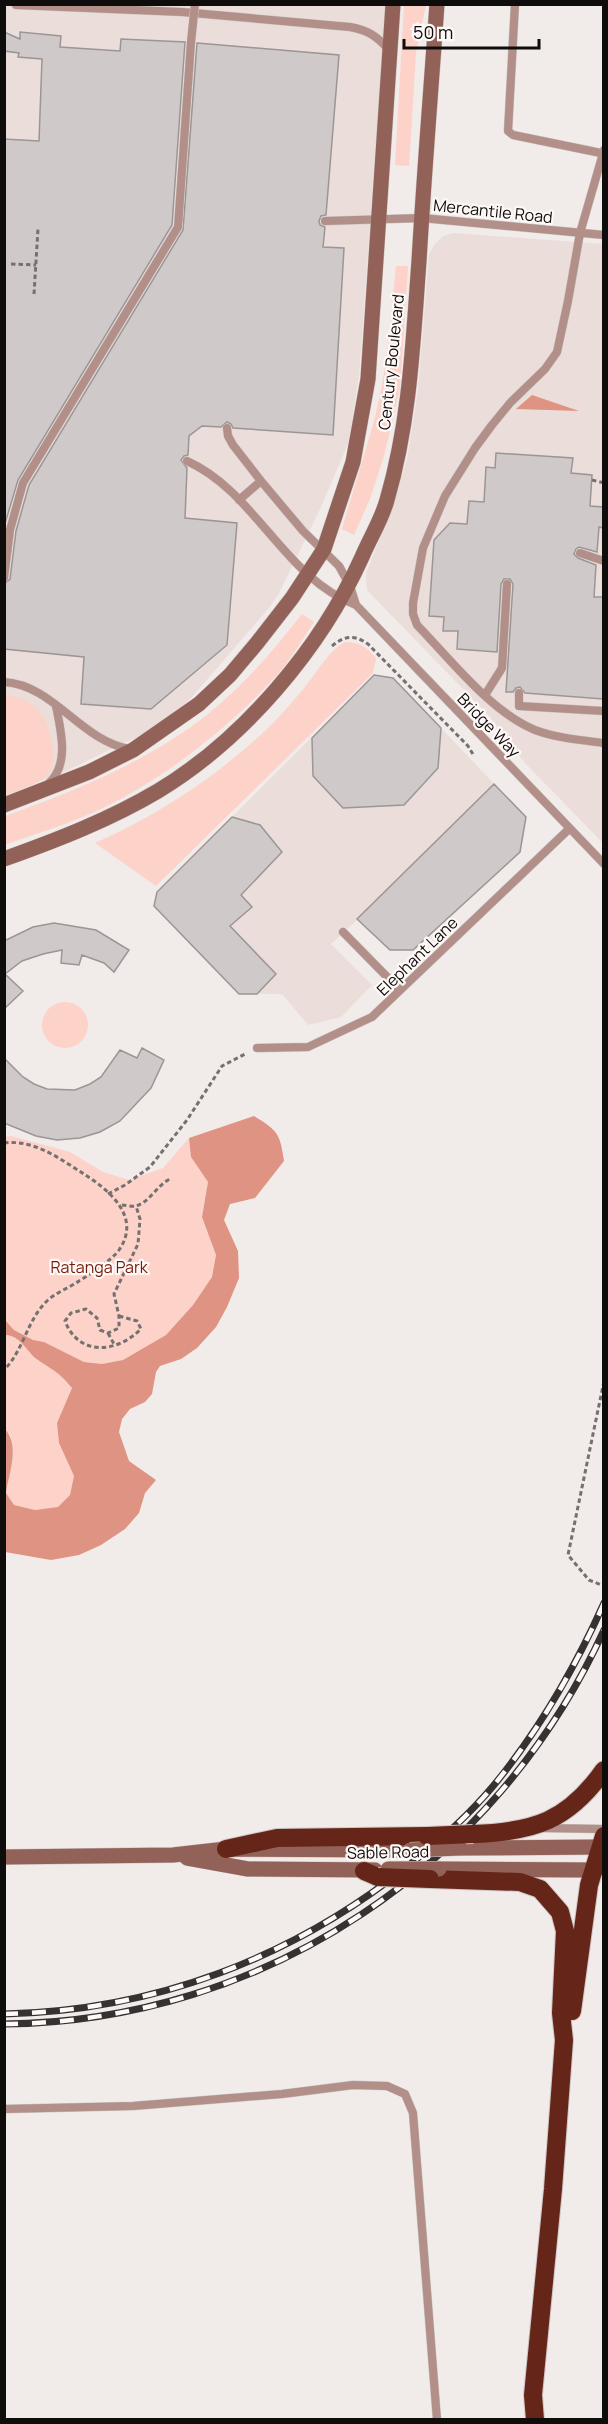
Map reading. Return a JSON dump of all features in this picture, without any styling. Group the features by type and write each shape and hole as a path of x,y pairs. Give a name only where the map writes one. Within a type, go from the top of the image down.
{"highway":[{"path":"226,1849 277,1838 509,1833 528,1828 558,1815 578,1801 603,1770"},
{"path":"535,2420 533,2395 553,2188 564,2040 603,1839"},
{"path":"377,1872 435,1874 520,1882 540,1890 560,1912 566,1931 561,2013 564,2040"}],"main road":[{"name":"Century Boulevard","path":"4,805 38,793 133,750 164,731 199,704 230,675 264,634 324,549 353,462 368,379 393,4"},
{"name":"Century Boulevard","path":"4,859 50,843 113,816 159,790 200,762 236,730 290,673 349,602 350,586 387,502 406,419 437,4"},
{"name":"Sable Road","path":"4,1857 173,1855 226,1849 410,1850 603,1839"},
{"name":"Sable Road","path":"173,1855 248,1869 377,1872"},
{"name":"Sable Road","path":"435,1874 598,1868"}],"lane":[{"path":"16,4 182,12 350,27 364,29 377,37 389,50"},
{"path":"4,578 10,530 23,483 177,227 195,4"},
{"path":"515,4 508,131 513,135 602,152 580,233 557,352 545,369 510,403 475,448 445,496 423,548 412,603 413,614 417,625 503,713 535,730 565,738 603,743"},
{"name":"Mercantile Road","path":"325,221 422,218 603,235"},
{"path":"227,428 233,445 261,481 303,531 339,566 350,586"},
{"name":"Bridge Way","path":"187,461 202,467 239,500 308,574 349,602 603,864"},
{"path":"239,500 261,481"},
{"path":"580,553 603,561"},
{"path":"485,695 502,668 507,584"},
{"path":"4,682 26,685 39,691 102,740 133,750"},
{"path":"519,693 519,706 603,711"},
{"path":"38,793 56,776 62,756 62,737 56,706"},
{"name":"Elephant Lane","path":"256,1048 308,1047 372,1017 569,829"},
{"path":"343,932 400,990"},
{"path":"528,1828 603,1839"},
{"path":"4,2109 133,2106 282,2094 353,2085 387,2086 405,2094 413,2113 437,2420"}],"path":[{"path":"34,294 38,229"},
{"path":"11,264 36,264"},
{"path":"592,480 603,483"},
{"path":"326,653 340,639 358,638 368,644 468,746 474,756"},
{"path":"108,1194 150,1167 187,1120 222,1066 256,1048"},
{"path":"4,1143 35,1145 92,1179 122,1205 136,1206 149,1197 161,1183 170,1179"},
{"path":"4,1370 14,1360 38,1311 50,1299 82,1280 119,1251 126,1232 126,1219 122,1205"},
{"path":"108,1334 119,1328 114,1294 138,1244 140,1219 136,1206"},
{"path":"115,1346 108,1334 100,1330 97,1318 86,1309 71,1314 65,1321 74,1337 87,1346 101,1348 115,1346 141,1329 137,1321 119,1316"},
{"path":"603,1381 568,1555 589,1580 603,1586"}],"shaded area":[{"path":"5,5 386,5 359,376 348,444 320,509 279,593 269,608 191,698 156,730 66,771 5,795"},
{"path":"454,233 603,244 603,843 525,763 491,718 367,590 366,573 393,505 407,459 418,390 429,255 434,245 443,236"},
{"path":"532,395 579,411 516,409"},
{"path":"374,675 393,678 526,817 520,852 413,950 390,950 358,919 331,944 372,985 341,1017 308,1025 282,994 239,994 154,906 157,892"},
{"path":"254,1116 273,1129 279,1138 284,1161 255,1198 230,1204 224,1220 238,1251 239,1278 227,1307 216,1327 197,1348 181,1359 160,1366 156,1372 152,1394 145,1402 130,1409 122,1419 119,1432 129,1461 156,1480 145,1493 139,1513 125,1529 101,1545 79,1555 51,1560 5,1552 5,1429 13,1451 6,1493 14,1505 35,1510 58,1507 70,1495 74,1476 59,1443 57,1423 72,1388 60,1375 34,1357 16,1338 5,1335 5,1320 14,1330 33,1340 44,1342 84,1362 102,1364 123,1360 166,1335 193,1305 212,1277 216,1255 202,1217 208,1182 191,1157 189,1138"}],"green space":[{"path":"404,5 426,5 416,53 409,166 395,165"},
{"path":"396,266 408,266 400,388 384,456 370,499 354,535 342,529 380,395 389,340"},
{"path":"302,614 314,622 283,668 223,728 200,747 152,781 103,808 5,845 5,816 111,773 185,731 221,703 246,679"},
{"path":"345,642 362,646 376,658 373,673 156,886 95,843 142,820 209,778 229,762 275,721 330,654"},
{"path":"5,695 32,704 43,717 53,748 53,764 43,779 5,795"},
{"path":"65,1002 74,1003 82,1008 87,1016 87,1034 82,1042 74,1047 65,1048 56,1047 48,1042 43,1034 42,1025 43,1016 48,1008 56,1003"},
{"name":"Ratanga Park","path":"11,1136 70,1152 103,1172 129,1180 163,1168 189,1138 191,1157 208,1182 202,1217 216,1255 212,1277 193,1305 166,1335 123,1360 102,1364 84,1362 44,1342 33,1340 14,1330 5,1320 4,1137"},
{"path":"4,1335 16,1338 34,1357 60,1375 72,1388 57,1423 59,1443 74,1476 70,1496 58,1507 35,1510 14,1505 6,1493 10,1473 11,1436 5,1429"}],"building":[{"path":"4,32 20,39 20,32 61,36 60,47 120,51 121,39 185,42 172,225 18,480 4,527 4,139 39,141 42,59 18,57 19,53 4,51"},
{"path":"197,43 339,55 326,215 321,216 319,221 320,225 325,227 323,247 344,248 333,435 233,428 227,422 221,427 202,426 189,436 188,455 181,460 187,468 185,518 237,523 227,645 151,709 81,704 84,657 4,649 4,584 10,579 16,531 29,485 183,230"},
{"path":"496,453 573,458 571,473 592,475 590,506 603,507 603,528 599,527 597,552 579,547 574,554 596,565 594,597 603,597 603,699 525,693 520,687 513,692 506,692 513,584 510,579 504,579 501,584 497,652 457,649 458,631 443,631 444,617 429,616 434,540 450,523 467,524 469,501 484,502 486,467 495,468"},
{"path":"374,675 393,678 441,728 438,768 404,805 343,808 313,776 312,738"},
{"path":"494,784 526,817 520,852 413,950 390,950 357,919"},
{"path":"232,817 260,825 282,852 241,895 252,907 230,926 276,974 257,994 239,994 154,906 157,892"},
{"path":"54,923 96,930 129,950 114,972 104,963 82,955 79,965 61,963 62,950 22,961 5,974 23,991 4,1009 4,941 33,927"},
{"path":"142,1048 164,1060 151,1088 120,1121 100,1132 80,1138 57,1140 36,1136 4,1123 4,1058 23,1077 34,1084 47,1089 75,1090 101,1077 120,1050 137,1058"}],"railway":[{"path":"4,2014 59,2011 114,2003 167,1990 219,1973 269,1952 318,1927 364,1898 443,1837 475,1807 494,1785 527,1742 555,1697 604,1603"},
{"path":"4,2024 100,2016 192,1995 280,1960 361,1914 436,1857 502,1790 558,1714 604,1630"}]}
